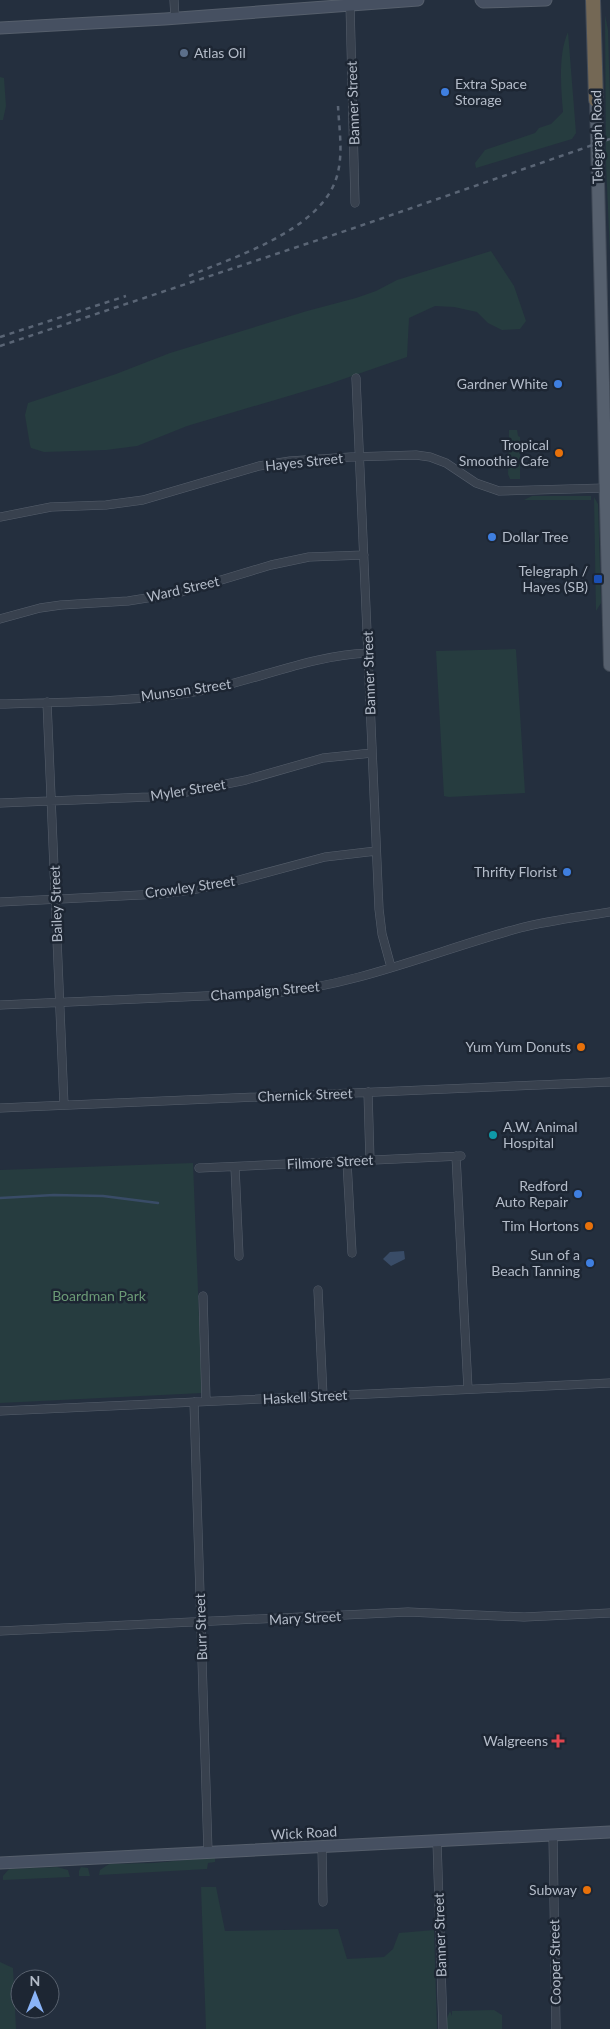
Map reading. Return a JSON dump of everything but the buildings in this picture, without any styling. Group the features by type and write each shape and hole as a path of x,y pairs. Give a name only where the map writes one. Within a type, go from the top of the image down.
{"highway":[{"name":"Telegraph Road","path":"593,0 596,100"}],"main road":[{"name":"Telegraph Road","path":"596,100 607,433 610,664"}],"street":[{"path":"174,0 175,18"},
{"path":"0,28 175,18 418,0"},
{"path":"481,0 484,2 546,0"},
{"name":"Banner Street","path":"350,4 355,203"},
{"name":"Banner Street","path":"356,378 376,851 381,926 392,967"},
{"name":"Hayes Street","path":"0,517 51,507 106,505 143,500 180,491 244,470 305,459 430,456 446,463 476,483 499,491 607,488"},
{"name":"Ward Street","path":"0,619 47,607 128,601 178,593 284,562 309,557 364,555"},
{"name":"Munson Street","path":"0,704 183,694 241,682 315,660 369,653"},
{"name":"Bailey Street","path":"47,702 64,1105"},
{"name":"Myler Street","path":"0,803 149,796 186,792 246,780 323,758 372,753"},
{"name":"Crowley Street","path":"0,902 160,894 191,890 228,883 325,857 376,851"},
{"name":"Champaign Street","path":"0,1005 292,991 337,984 520,928 556,920 610,912"},
{"name":"Chernick Street","path":"0,1108 610,1082"},
{"path":"368,1092 370,1161"},
{"name":"Filmore Street","path":"199,1168 459,1156 468,1389"},
{"path":"348,1162 352,1252"},
{"path":"235,1167 240,1256"},
{"path":"318,1290 322,1396"},
{"path":"203,1296 206,1402"},
{"name":"Haskell Street","path":"0,1411 610,1383"},
{"name":"Burr Street","path":"194,1402 208,1852"},
{"name":"Mary Street","path":"0,1632 408,1612 524,1616 610,1613"},
{"name":"Wick Road","path":"0,1862 610,1832"},
{"name":"Cooper Street","path":"553,1835 556,2029"},
{"name":"Banner Street","path":"437,1841 443,2029"},
{"path":"322,1847 323,1902"}],"green space":[{"path":"605,15 608,30 610,100 610,254 606,163"},
{"path":"568,32 576,133 572,139 476,168 475,163 485,150 535,133 539,128 551,124 563,112 561,61"},
{"path":"0,77 4,78 6,106 3,120 0,120"},
{"path":"491,251 514,286 526,321 520,329 502,330 488,323 477,312 454,307 435,306 409,318 407,357 329,384 187,426 137,446 106,450 44,452 31,448 25,415 28,403 116,374 170,353 356,298 376,291 397,280"},
{"path":"509,430 517,430 520,437 520,479 510,479 508,474"},
{"path":"532,496 591,496 591,500 524,500"},
{"path":"594,497 598,504 601,603 596,611"},
{"path":"515,649 525,793 444,796 436,651"},
{"name":"Boardman Park","path":"193,1163 202,1393 0,1403 0,1170"},
{"path":"215,1857 215,1862 208,1863 207,1869 99,1875 100,1870 109,1864 154,1863"},
{"path":"57,1867 68,1870 70,1877 3,1880 3,1876 9,1869"},
{"path":"81,1867 88,1868 90,1876 79,1876"},
{"path":"201,1887 216,1887 225,1931 338,1929 347,1959 384,1957 393,1949 399,1933 434,1930 437,2029 206,2029"},
{"path":"0,1962 13,1968 10,1969 10,2019 16,2019 16,2029 0,2029"},
{"path":"494,2010 502,2015 502,2029 447,2029 447,2018 450,2011 452,2016 452,2011"}],"water":[{"path":"404,1251 405,1259 391,1266 383,1259 390,1252"}],"waterway":[{"path":"0,1198 54,1195 103,1196 158,1203"}],"railway":[{"path":"189,276 277,238 298,225 316,209 330,192 338,172 340,147 338,106"},
{"path":"0,346 357,227 610,139"},
{"path":"0,337 126,296"}],"place":[{"name":"Atlas Oil","path":"184,53"},
{"name":"Extra Space Storage","path":"445,92"},
{"name":"Gardner White","path":"558,384"},
{"name":"Tropical Smoothie Cafe","path":"559,453"},
{"name":"Dollar Tree","path":"492,537"},
{"name":"Telegraph / Hayes (SB)","path":"598,579"},
{"name":"Thrifty Florist","path":"567,872"},
{"name":"Yum Yum Donuts","path":"581,1047"},
{"name":"A.W. Animal Hospital","path":"493,1135"},
{"name":"Redford Auto Repair","path":"578,1194"},
{"name":"Tim Hortons","path":"589,1226"},
{"name":"Sun of a Beach Tanning","path":"590,1263"},
{"name":"Walgreens","path":"558,1741"},
{"name":"Subway","path":"587,1890"}]}
